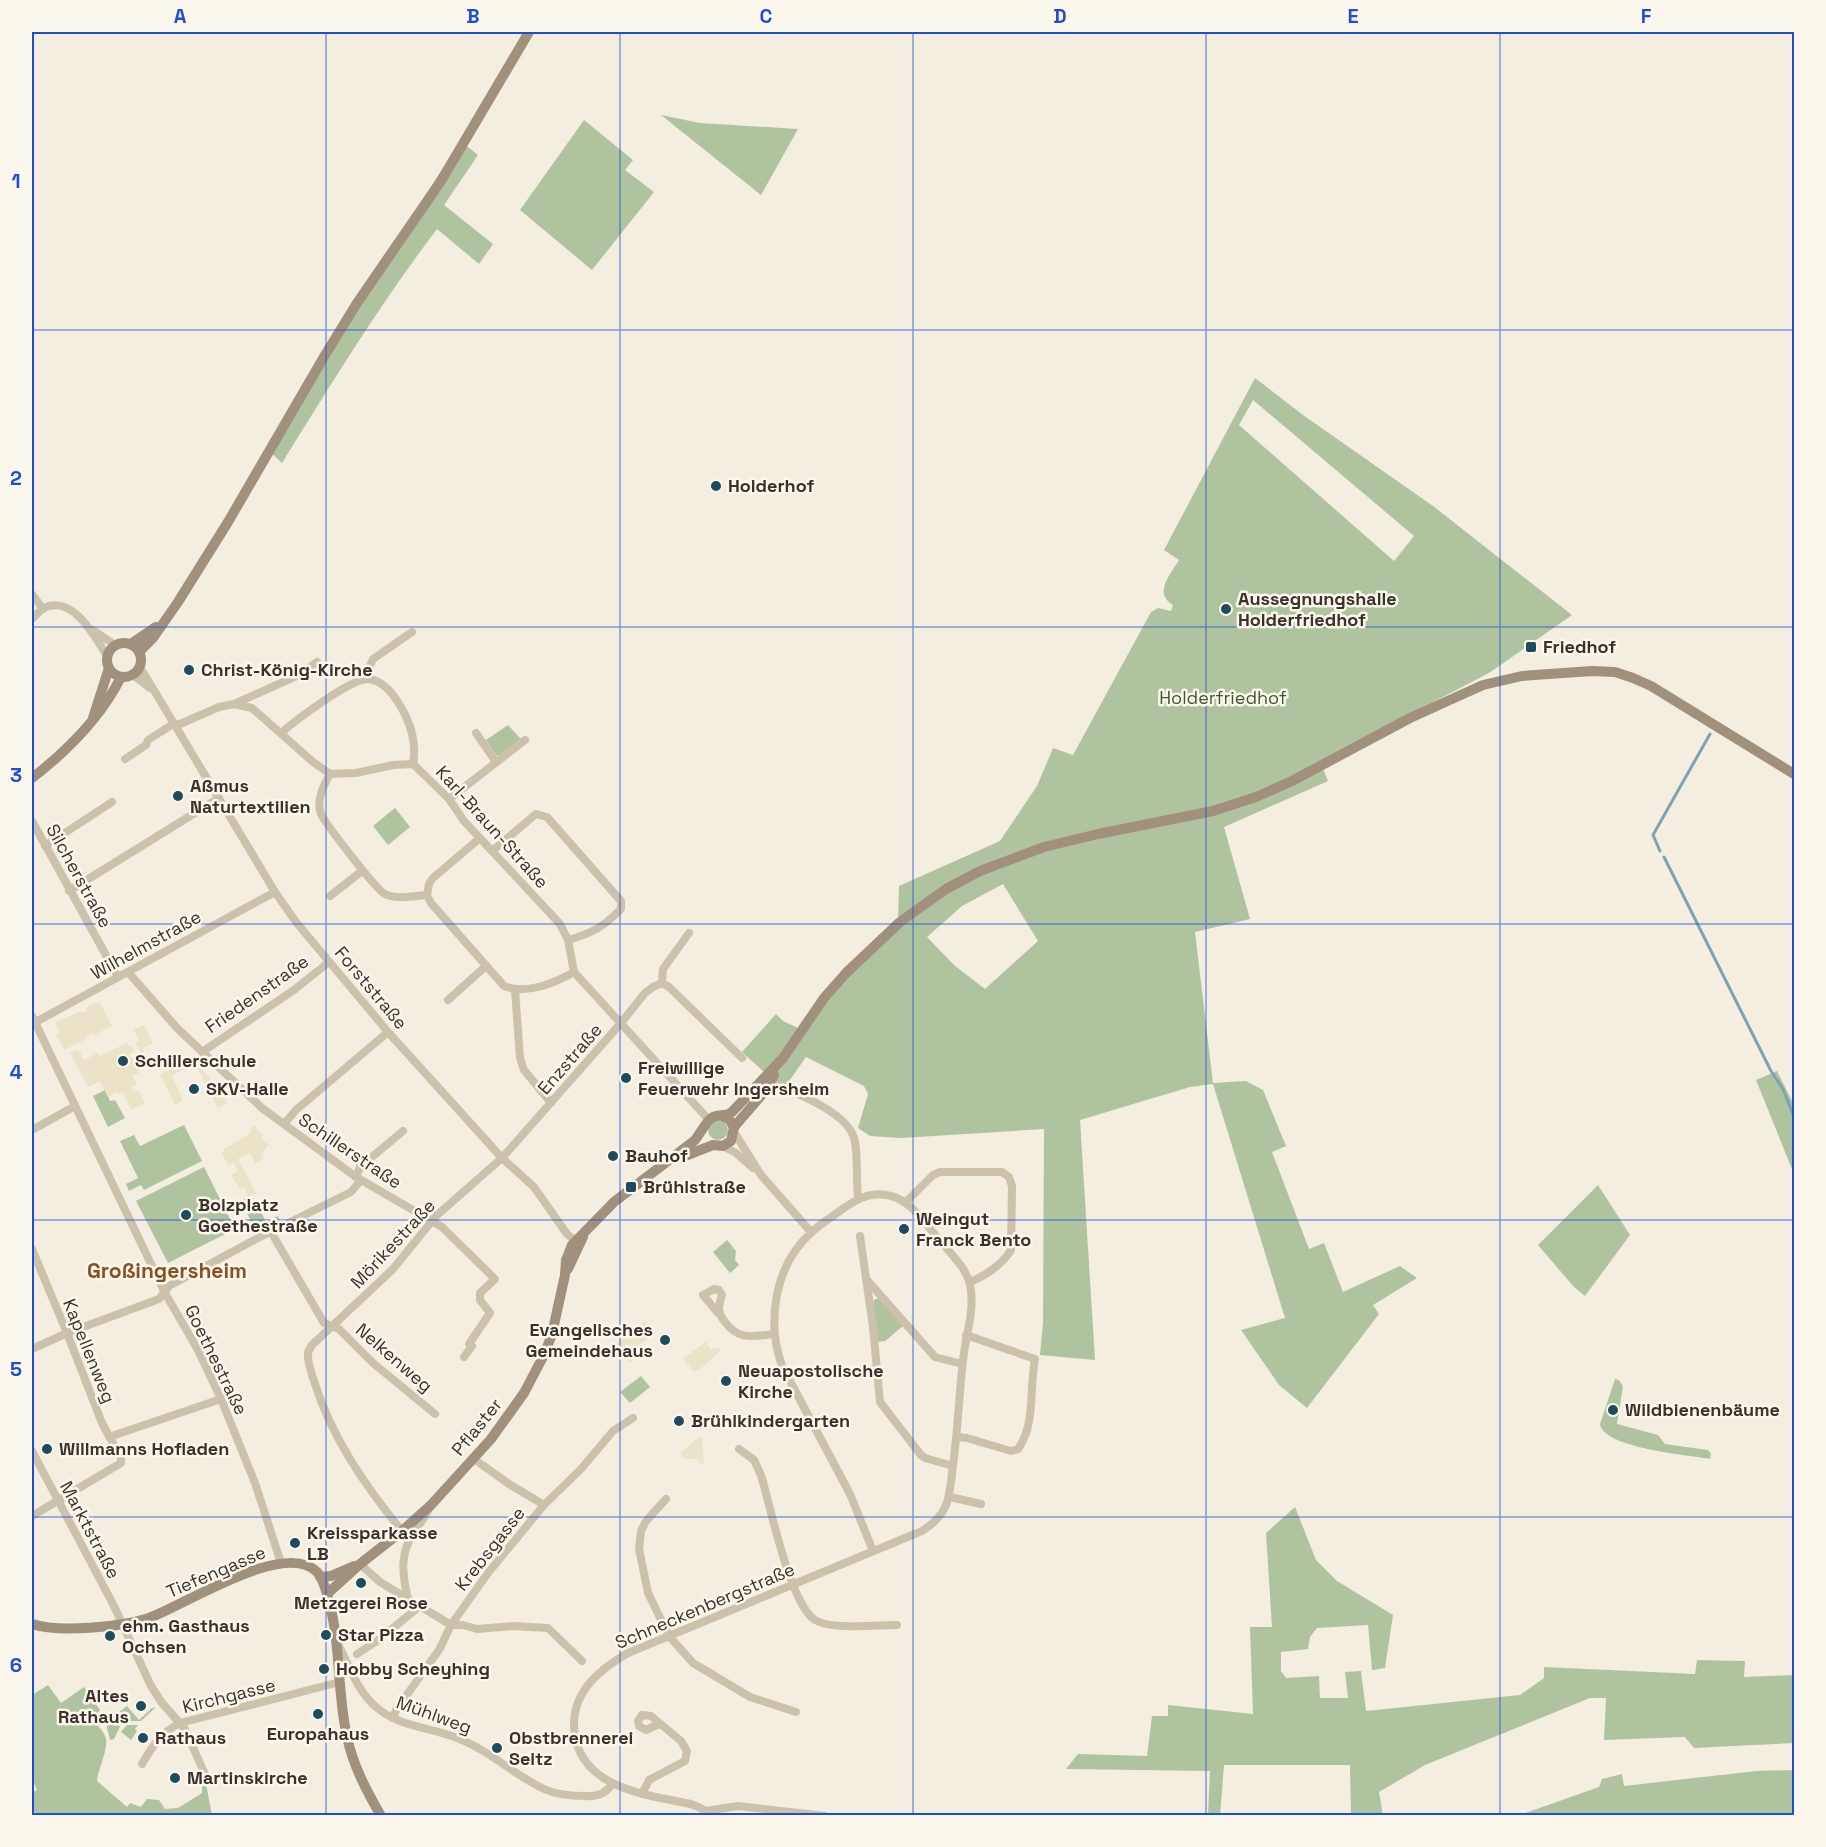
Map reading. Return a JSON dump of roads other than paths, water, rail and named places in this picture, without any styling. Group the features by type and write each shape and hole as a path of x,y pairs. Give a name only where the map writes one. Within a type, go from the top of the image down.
{"street":[{"path":"135,648 163,622 238,506 357,303 441,181 529,32"},
{"path":"32,594 43,609"},
{"path":"32,620 43,609 59,607 71,610 89,628 115,645"},
{"path":"89,628 112,672 131,673"},
{"path":"368,679 373,659 412,632"},
{"path":"32,778 63,752 110,699 142,659 135,648 123,642 115,645 108,662 93,718"},
{"path":"125,759 146,745 148,740 173,724 180,724 219,707 234,704 301,674 317,662"},
{"path":"663,1165 731,1141 734,1130 770,1083 783,1058 846,973 893,928 946,889 980,871 1044,847 1213,811 1256,797 1293,781 1410,718 1483,685 1532,675 1592,671 1615,672 1651,686 1794,774"},
{"name":"Forststraße","path":"131,673 154,691 275,892 296,922 388,1032 502,1158 534,1187 567,1234 578,1243"},
{"path":"281,733 295,721 355,682 368,679 388,688 405,714 411,729 415,754 413,764"},
{"path":"234,704 252,708 313,762 330,774 325,782 320,801 321,813 363,870 385,895 392,897 427,895"},
{"path":"476,733 496,762"},
{"path":"449,799 525,740"},
{"name":"Karl-Braun-Straße","path":"330,774 356,773 393,765 413,764 449,799 480,838 560,924 568,940 574,972"},
{"path":"69,891 219,798"},
{"path":"45,846 112,802"},
{"path":"492,851 536,814 547,817 621,901 621,909 604,926 592,933 568,940"},
{"name":"Silcherstraße","path":"32,821 118,977"},
{"path":"480,838 433,878 427,895 431,903 504,986 515,990 550,984 574,972 621,1023 706,1125 709,1142 736,1153 761,1175 811,1232"},
{"path":"330,896 363,870"},
{"name":"Wilhelmstraße","path":"32,1020 128,972 275,892"},
{"path":"689,933 663,969 662,983 669,987 742,1058"},
{"name":"Friedenstraße","path":"202,1052 294,990 329,962"},
{"path":"448,1000 486,966"},
{"name":"Schillerstraße","path":"128,972 177,1028 262,1108 357,1177 433,1220 495,1279 480,1293 480,1300 490,1313 469,1344 472,1346 464,1357"},
{"name":"Enzstraße","path":"502,1158 645,993 662,983"},
{"path":"515,990 520,1058 524,1070 551,1103"},
{"name":"Goethestraße","path":"32,1020 165,1293 198,1350 221,1399 255,1483 281,1563"},
{"path":"284,1124 296,1110 388,1032"},
{"path":"724,1117 739,1105 783,1058"},
{"path":"770,1083 828,1110 850,1127 855,1141 858,1198"},
{"path":"32,1130 75,1106"},
{"path":"663,1165 694,1141 714,1116 724,1117 729,1119 761,1175"},
{"path":"32,1349 67,1333 147,1305 165,1293 169,1286 351,1192 360,1167 403,1131"},
{"name":"Mörikestraße","path":"402,1531 369,1489 321,1404 308,1352 312,1345 393,1269 433,1220 502,1158"},
{"name":"Pflaster","path":"327,1594 431,1505 474,1459 513,1409 534,1376 552,1334 566,1275 578,1243 587,1229 614,1202 663,1165"},
{"path":"906,1202 940,1172 1002,1172 1009,1177 1012,1186 1011,1250 983,1276 970,1282"},
{"path":"873,1551 850,1494 782,1366 774,1334 780,1283 793,1256 811,1232 858,1198 877,1194 906,1202 939,1239 970,1282 971,1308 962,1364 950,1497 981,1504"},
{"name":"Nelkenweg","path":"271,1232 324,1323 339,1329 373,1363 435,1414"},
{"path":"860,1236 873,1327 880,1402 921,1455 953,1466"},
{"name":"Kapellenweg","path":"32,1249 102,1423 121,1458 121,1463 57,1500"},
{"path":"865,1277 935,1357 962,1364"},
{"path":"718,1313 736,1334 747,1336 774,1334"},
{"path":"957,1437 1011,1451 1018,1449 1028,1428 1034,1374 1035,1359 966,1335"},
{"path":"109,1437 221,1399"},
{"name":"Krebsgasse","path":"393,1718 396,1710 439,1650 451,1625 488,1573 544,1504 581,1469 613,1431 633,1418"},
{"path":"739,1449 754,1460 761,1475 792,1584 806,1610 815,1619 836,1625 897,1625"},
{"name":"Marktstraße","path":"32,1451 114,1606 151,1686 191,1741 207,1779"},
{"path":"474,1459 509,1484 544,1504"},
{"name":"Schneckenbergstraße","path":"706,1813 693,1804 642,1794 612,1784 594,1772 582,1757 574,1725 579,1700 590,1682 628,1653 922,1531 940,1517 950,1497"},
{"path":"666,1499 646,1521 641,1531 639,1549 648,1593 669,1635 693,1663 750,1697 796,1712"},
{"path":"32,1516 57,1500"},
{"path":"408,1599 403,1580 402,1558 431,1505"},
{"name":"Tiefengasse","path":"32,1624 63,1628 135,1622 161,1613 255,1570 281,1563 305,1565 316,1571 320,1577"},
{"path":"360,1564 380,1582 451,1625 463,1625 477,1629 513,1626 548,1628 582,1661"},
{"name":"Pflaster","path":"320,1577 331,1576 360,1564"},
{"path":"320,1577 327,1594 337,1643 341,1702 350,1750 354,1765 381,1815"},
{"path":"357,1654 420,1606"},
{"name":"Mühlweg","path":"337,1643 363,1692 377,1709 393,1718 456,1737 544,1789 566,1796 592,1797 603,1794 612,1784"},
{"name":"Kirchgasse","path":"142,1764 156,1741 180,1723 340,1682"},
{"path":"642,1794 649,1780 680,1764 687,1757 687,1751 681,1741 659,1724"},
{"path":"706,1813 738,1806 825,1815"}],"waterway":[{"path":"1660,851 1653,835 1710,734"},
{"path":"1664,857 1771,1071 1783,1089 1794,1117"}],"place":[{"name":"Holderhof","path":"716,486"},
{"name":"Aussegnungshalle Holderfriedhof","path":"1226,609"},
{"name":"Friedhof","path":"1531,647"},
{"name":"Christ-König-Kirche","path":"189,670"},
{"name":"Aßmus Naturtextilien","path":"178,796"},
{"name":"Schillerschule","path":"123,1061"},
{"name":"Freiwillige Feuerwehr Ingersheim","path":"626,1078"},
{"name":"SKV-Halle","path":"194,1089"},
{"name":"Bauhof","path":"613,1156"},
{"name":"Brühlstraße","path":"631,1187"},
{"name":"Bolzplatz Goethestraße","path":"186,1215"},
{"name":"Weingut Franck Bento","path":"904,1229"},
{"name":"Evangelisches Gemeindehaus","path":"665,1340"},
{"name":"Neuapostolische Kirche","path":"726,1381"},
{"name":"Wildbienenbäume","path":"1613,1410"},
{"name":"Brühlkindergarten","path":"679,1421"},
{"name":"Willmanns Hofladen","path":"47,1449"},
{"name":"Kreissparkasse LB","path":"295,1543"},
{"name":"Metzgerei Rose","path":"361,1583"},
{"name":"Star Pizza","path":"326,1635"},
{"name":"ehm. Gasthaus Ochsen","path":"110,1636"},
{"name":"Hobby Scheyhing","path":"324,1669"},
{"name":"Altes Rathaus","path":"141,1706"},
{"name":"Europahaus","path":"318,1714"},
{"name":"Rathaus","path":"143,1738"},
{"name":"Obstbrennerei Seitz","path":"497,1748"},
{"name":"Martinskirche","path":"175,1778"}],"district":[{"name":"Großingersheim","path":"167,1271"}],"park label":[{"name":"Holderfriedhof","path":"1223,698"}]}
